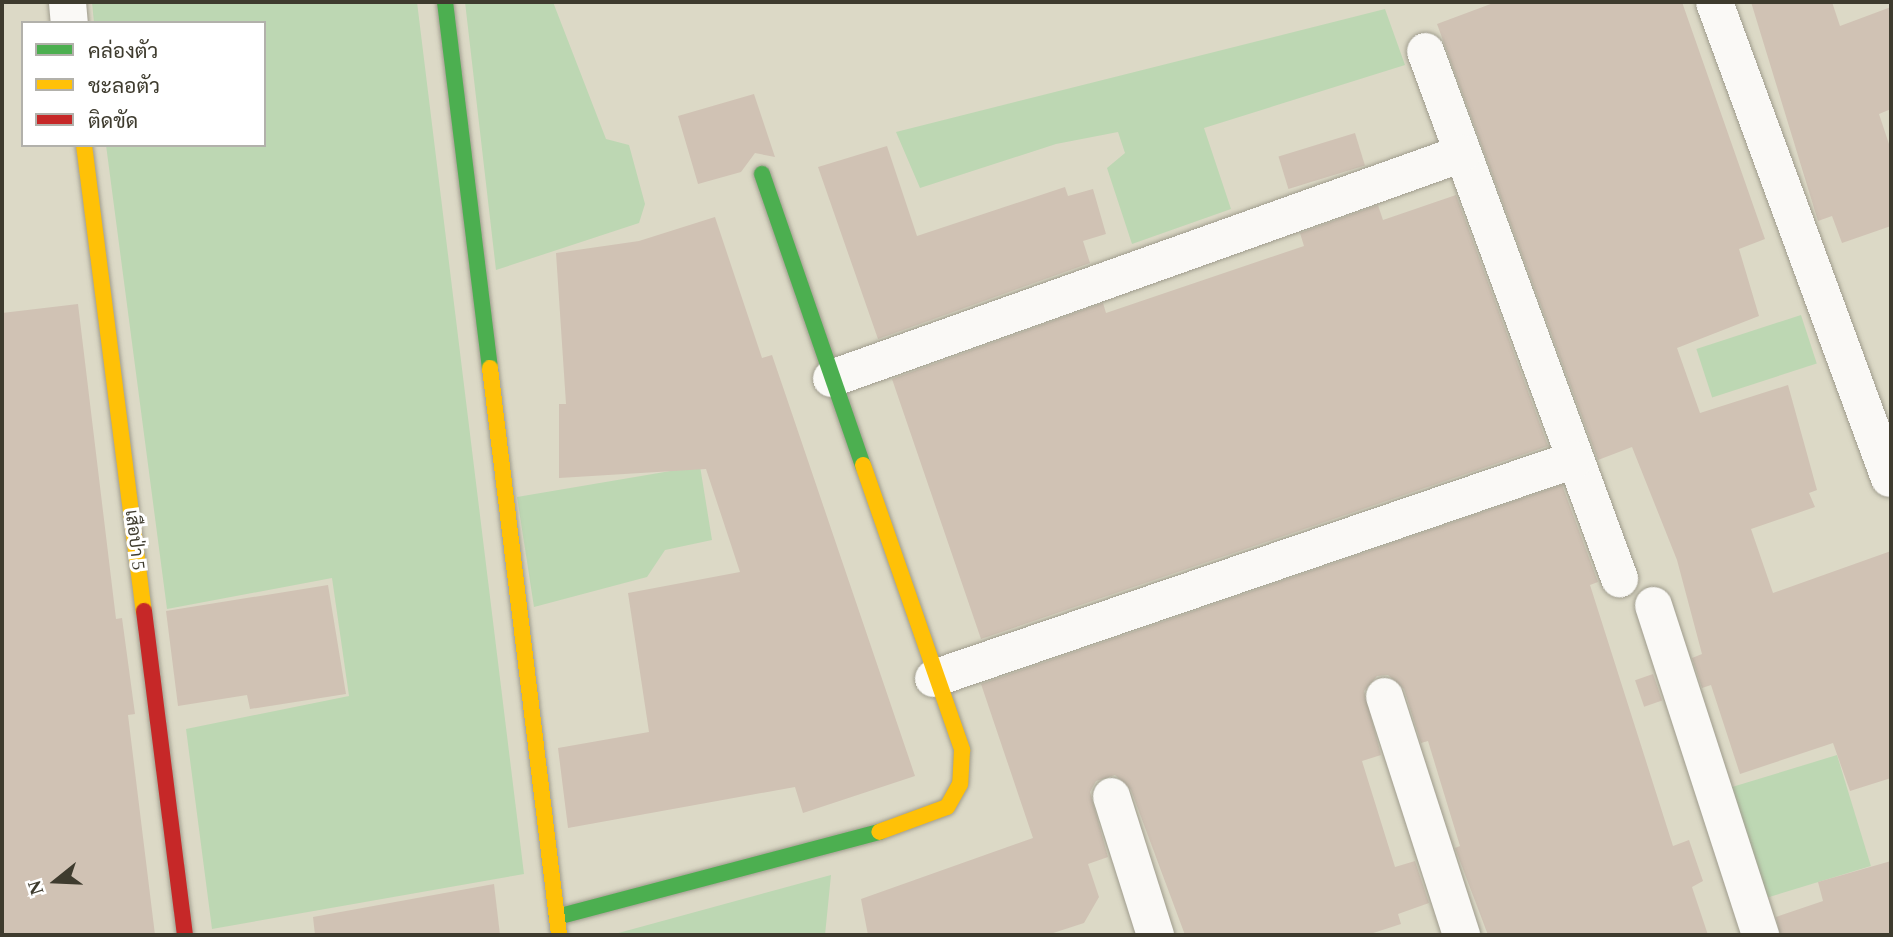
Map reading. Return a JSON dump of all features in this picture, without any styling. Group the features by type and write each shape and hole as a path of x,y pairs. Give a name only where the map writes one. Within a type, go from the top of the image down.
{"street":[{"path":"67,2 69,21"},
{"path":"444,2 559,935"},
{"path":"1714,2 1889,478"},
{"path":"1425,51 1619,578"},
{"name":"เสือป่า 5","path":"84,147 185,935"},
{"path":"831,378 1462,153"},
{"path":"557,917 830,849 923,821 947,807 960,784 962,750 933,678 762,174"},
{"path":"933,678 1574,459"},
{"path":"1653,605 1760,935"},
{"path":"1384,696 1461,935"},
{"path":"1111,796 1155,935"}],"green space":[{"path":"92,2 417,2 524,874 212,929 186,729 349,696 332,578 167,609 106,147 266,147 266,21 94,21"},
{"path":"465,2 553,2 606,139 629,145 645,204 639,223 496,270"},
{"path":"1385,9 1405,65 1204,128 1231,209 1132,244 1107,168 1125,153 1118,132 1056,144 920,188 896,132"},
{"path":"1801,315 1817,364 1712,397 1696,349"},
{"path":"700,466 712,540 665,550 647,577 534,607 517,497"},
{"path":"1837,755 1871,866 1762,899 1728,788"},
{"path":"831,875 825,935 611,935"}],"building":[{"path":"1496,2 1682,2 1765,239 1739,249 1759,316 1677,348 1700,413 1788,385 1817,490 1809,493 1815,507 1751,529 1773,593 1891,551 1891,778 1850,791 1833,743 1740,774 1711,685 1702,688 1692,658 1702,654 1677,560 1632,447 1598,460 1437,24"},
{"path":"1751,2 1832,2 1840,26 1891,7 1891,109 1879,114 1891,150 1891,226 1842,243 1832,216 1818,221"},
{"path":"754,94 775,157 755,153 741,172 698,184 678,116"},
{"path":"1355,133 1365,166 1288,189 1278,156"},
{"path":"887,146 917,236 1065,187 1068,196 1093,189 1106,234 1083,241 1090,263 878,339 818,167"},
{"path":"1456,195 1548,446 981,639 892,379 1103,303 1106,313 1304,246 1300,233 1378,205 1383,220"},
{"path":"715,217 762,358 772,355 915,776 803,813 795,787 568,828 558,748 649,732 628,593 740,572 706,469 559,478 559,404 566,404 556,253 639,241"},
{"path":"78,304 116,619 122,618 135,714 128,715 155,935 2,935 2,313"},
{"path":"1562,485 1598,582 1590,585 1673,846 1689,840 1703,881 1692,887 1708,935 1488,935 1455,848 1460,846 1428,741 1421,743 1404,689 1388,675 1377,676 1364,691 1381,755 1362,761 1395,867 1415,861 1429,903 1398,914 1401,924 1367,935 1185,935 1131,790 1115,775 1096,781 1090,792 1108,857 1088,864 1099,897 1084,923 1047,935 868,935 861,899 1033,838 981,684"},
{"path":"328,585 346,694 250,709 247,695 178,706 166,611"},
{"path":"1653,674 1662,700 1644,707 1635,680"},
{"path":"1891,861 1891,935 1780,935 1776,917 1823,901 1818,882"},
{"path":"494,884 500,935 315,935 313,917"}],"traffic: fast":[{"path":"445,2 490,368"},
{"path":"762,174 863,465"},
{"path":"557,917 879,832"}],"traffic: slow":[{"path":"84,147 144,611"},
{"path":"490,368 559,935"},
{"path":"863,465 962,750 960,784 947,807 879,832"}],"traffic: jam":[{"path":"144,611 185,935"}]}
